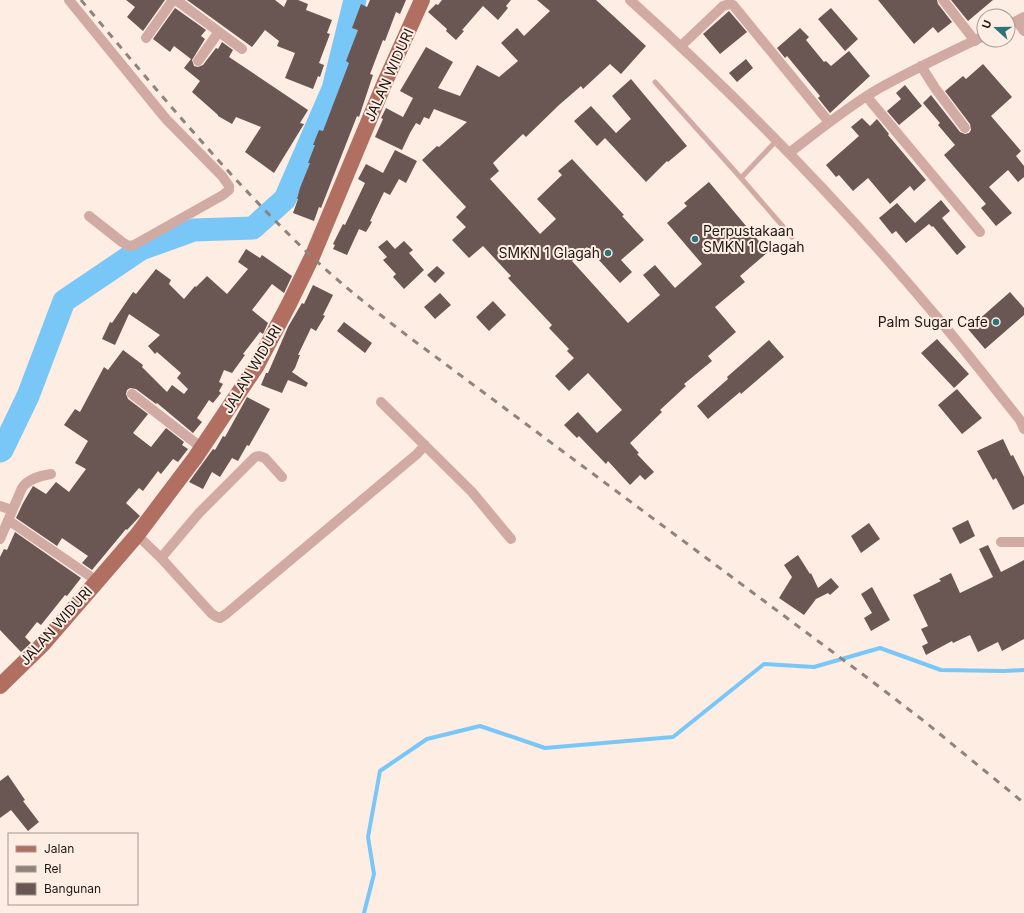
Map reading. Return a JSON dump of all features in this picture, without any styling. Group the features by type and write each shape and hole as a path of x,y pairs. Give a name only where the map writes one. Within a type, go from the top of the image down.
{"main road":[{"name":"JALAN WIDURI","path":"0,686 43,644 97,580 141,539 256,367 312,257 385,82 422,0"}],"street":[{"path":"69,0 166,119 218,172 228,186 229,190 223,195 134,245 129,246 89,216"},
{"path":"146,38 174,0 242,49"},
{"path":"630,0 722,85 789,153 861,231 936,316 1022,418 1024,429"},
{"path":"943,0 976,36"},
{"path":"681,46 723,6 730,4 733,5 829,122"},
{"path":"1016,21 1024,31"},
{"path":"198,61 218,32"},
{"path":"789,153 829,122 876,90 921,66 976,40"},
{"path":"921,66 935,88 965,128"},
{"path":"867,97 980,232"},
{"path":"132,394 202,448"},
{"path":"381,402 472,492 511,539"},
{"path":"141,539 159,556 211,613 220,618 417,454 425,445"},
{"path":"159,556 199,513 255,457 259,456 265,458 282,477"},
{"path":"0,539 26,482 42,475 51,474"},
{"path":"0,506 12,510"},
{"path":"8,520 97,580"},
{"path":"1001,542 1024,542"}],"lane":[{"path":"655,82 792,237"},
{"path":"741,178 776,141"}],"building":[{"path":"126,0 165,0 143,31 127,17 135,7"},
{"path":"187,0 275,0 284,7 287,0 298,0 308,4 306,10 332,20 327,33 330,34 319,63 324,65 320,77 318,76 313,89 285,78 295,53 277,46 279,41 265,30 252,47"},
{"path":"370,0 406,0 400,14 396,12 385,41 383,40 370,74 373,75 359,117 357,116 321,208 319,207 314,221 293,213 300,188 310,163 308,163 315,145 313,145 319,130 323,131 349,63 346,61 358,30 352,28 361,4 367,7"},
{"path":"442,0 511,0 506,6 508,8 498,20 483,6 462,30 464,31 456,40 446,31 447,29 428,12"},
{"path":"537,0 596,0 646,46 621,74 610,64 583,89 581,86 526,137 523,134 493,163 499,171 490,179 540,234 556,219 537,199 562,175 558,171 572,159 624,215 622,216 644,240 621,260 632,272 620,283 587,247 572,261 628,323 660,295 643,275 655,265 675,288 702,264 667,223 687,206 684,203 709,182 768,252 740,276 745,282 715,307 736,332 708,356 712,361 684,384 686,386 660,410 662,412 630,443 639,453 637,454 654,472 645,480 640,475 630,485 608,461 606,464 579,436 577,438 564,425 578,412 597,433 622,410 588,373 569,391 555,376 574,358 567,351 569,349 549,328 552,325 508,278 511,276 483,246 469,258 452,240 466,227 456,217 466,207 422,160 467,122 434,109 429,119 424,117 420,125 416,123 402,150 375,137 386,108 403,117 413,98 400,91 426,47 453,62 438,88 460,96 477,65 499,77 518,61 501,43 517,28 524,36 550,11"},
{"path":"878,0 937,0 938,4 952,22 938,33 933,27 914,44"},
{"path":"951,0 993,0 983,8 976,8 976,14 968,21"},
{"path":"175,8 206,30 201,36 205,39 192,60 194,66 198,67 203,65 216,48 218,49 222,42 233,50 229,57 308,110 300,123 304,124 274,173 245,152 261,127 236,117 232,124 218,116 192,92 200,81 184,68 191,59 174,46 170,52 153,39"},
{"path":"831,8 858,39 845,51 818,19"},
{"path":"729,11 747,32 720,54 703,34"},
{"path":"800,28 809,37 806,40 824,62 826,61 831,66 849,51 870,76 830,113 818,98 820,96 787,56 785,58 777,48"},
{"path":"746,59 753,68 737,82 729,73"},
{"path":"983,64 1012,97 991,116 1021,151 1016,156 1024,166 1024,177 1018,182 1008,170 989,187 1012,213 996,226 981,208 986,204 944,155 955,145 938,125 940,123 923,103 931,95 960,132 965,134 969,133 971,130 970,124 945,91 963,76 966,79"},
{"path":"631,79 687,146 668,162 667,161 646,182 605,138 597,146 574,121 591,106 616,133 631,119 612,96"},
{"path":"905,85 922,106 899,125 887,111 901,99 896,93"},
{"path":"862,118 870,126 877,119 889,134 888,135 926,180 914,191 910,186 890,204 868,178 853,191 839,175 836,177 826,165 859,136 851,127"},
{"path":"395,150 417,161 406,183 399,179 390,195 384,192 370,221 372,222 366,232 359,229 347,255 333,249 335,245 333,244 343,224 345,225 365,183 358,179 366,164 383,173"},
{"path":"941,200 950,211 942,218 966,247 957,255 933,226 932,227 929,224 906,243 896,231 892,234 879,218 897,203 915,223"},
{"path":"387,240 395,249 404,241 413,250 409,253 424,270 404,289 393,277 396,274 383,260 387,257 378,247"},
{"path":"246,249 260,258 262,255 292,276 284,293 272,284 252,310 268,323 263,334 260,332 243,354 245,355 232,373 224,370 219,382 223,384 219,391 221,393 213,403 209,400 197,418 202,422 193,433 157,403 156,404 136,389 130,388 127,390 126,394 128,399 148,414 133,433 151,447 166,428 184,442 182,445 188,449 178,462 173,459 161,474 158,471 143,491 139,488 126,503 140,516 127,530 126,529 92,570 82,563 88,556 62,538 57,546 16,518 23,503 33,486 46,494 56,482 69,492 86,469 75,463 88,441 64,425 75,409 80,412 104,367 108,370 123,350 143,365 142,367 167,392 172,385 184,394 188,389 177,378 181,373 157,352 155,354 148,346 160,335 129,314 115,345 102,339 110,322 112,323 133,292 136,294 156,269 171,280 169,284 184,299 195,286 196,287 207,276 227,294 248,269 238,262"},
{"path":"437,266 445,273 435,283 427,275"},
{"path":"313,285 333,295 323,315 325,316 316,331 311,328 298,355 300,355 292,372 308,383 306,387 288,380 282,393 261,385 266,373 268,373 288,327 302,303 304,304"},
{"name":"Palm Sugar Cafe","path":"1010,292 1024,308 1024,315 985,349 968,329"},
{"path":"440,293 451,305 435,319 424,307"},
{"path":"493,301 506,315 489,331 476,317"},
{"path":"344,322 372,343 365,353 337,331"},
{"path":"937,339 969,374 954,388 921,353"},
{"path":"769,340 784,357 741,394 740,392 708,419 697,406"},
{"path":"957,389 982,418 962,434 938,405"},
{"path":"247,397 270,409 249,446 247,445 238,461 232,458 220,477 212,472 203,489 189,482 213,449 215,450 223,436 225,437"},
{"path":"1003,439 1011,456 1013,455 1024,477 1024,504 1013,510 996,478 993,480 977,451"},
{"path":"968,520 975,536 960,544 952,528"},
{"path":"869,523 880,539 861,553 851,536"},
{"path":"15,532 81,578 41,625 37,622 25,637 31,643 21,652 0,630 0,557 4,549 7,550"},
{"path":"988,545 1001,572 1024,560 1024,639 1002,651 998,642 978,652 970,635 953,643 952,641 926,655 922,646 928,643 921,629 928,626 913,595 941,581 939,579 951,573 960,593 993,577 979,549"},
{"path":"798,555 810,574 811,573 818,588 831,578 839,587 830,595 828,593 816,599 804,615 779,598 792,577 784,565"},
{"path":"872,587 890,620 871,631 864,618 872,613 861,594"},
{"path":"8,775 25,800 23,801 39,822 28,831 11,810 0,818 0,781"}],"waterway":[{"path":"0,451 2,450 28,396 64,301 141,249 194,230 253,228 285,199 333,89 355,0"},
{"path":"364,913 374,874 368,837 380,771 427,739 480,726 545,748 673,737 764,664 814,667 880,648 941,670 1024,670"}],"railway":[{"path":"81,0 164,99 250,195 311,256 347,288 409,337 869,679 924,721 1024,803"}],"place":[{"name":"Perpustakaan SMKN 1 Glagah","path":"695,239"},
{"name":"SMKN 1 Glagah","path":"608,253"},
{"name":"Palm Sugar Cafe","path":"996,322"}]}
